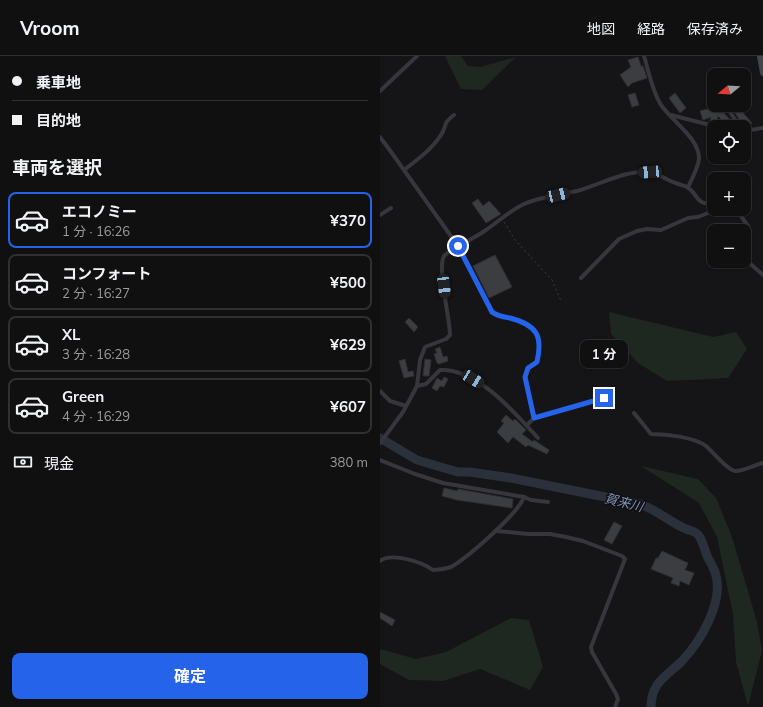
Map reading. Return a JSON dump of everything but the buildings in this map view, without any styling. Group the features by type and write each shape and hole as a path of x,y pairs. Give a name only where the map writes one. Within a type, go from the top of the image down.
{"main road":[{"path":"760,56 763,73"}],"street":[{"path":"380,91 417,56"},
{"path":"644,56 655,92 662,105 695,143 699,152 698,161 688,188"},
{"path":"404,170 436,141 442,134 446,121 454,115"},
{"path":"670,115 707,124"},
{"path":"751,130 763,128"},
{"path":"380,137 458,246 492,312 531,326 538,336 539,345 537,362 528,368 525,377 534,418"},
{"path":"380,443 406,406 417,386 420,360 425,347 446,339 450,335 443,278 444,255 484,231 524,204 579,190 603,181 639,173 650,172 657,174 688,188 699,201 707,204"},
{"path":"380,215 391,208"},
{"path":"581,278 619,239 637,231 647,229 661,230 688,218 698,217 707,213"},
{"path":"741,216 748,226 750,232 744,251 746,260 763,275"},
{"path":"417,386 426,384 440,370 464,374 487,387 527,425 538,438"},
{"path":"380,391 390,401 406,406"},
{"path":"527,425 534,418 604,398"},
{"path":"634,413 651,434 672,436 702,443 714,452 730,470 736,472 752,465 763,463"},
{"path":"380,460 443,483 548,502"},
{"path":"380,561 389,557 398,558 424,564 432,570 445,569 497,531 522,503 524,497"},
{"path":"497,531 528,534 550,534 566,537 583,541 622,556 625,559 591,647 592,652 618,699 614,707"}],"path":[{"path":"502,218 515,240 527,251 552,280 561,301"}],"shaded area":[{"path":"445,56 461,56 468,66 480,67 516,57 482,90 461,89"},
{"path":"609,312 713,337 736,332 747,349 728,378 667,381 638,363 611,334"},
{"path":"641,466 698,479 716,498 732,537 757,622 762,651 748,706 736,662 733,614 717,537 699,503"},
{"path":"511,618 529,620 543,667 530,690 480,669 443,681 409,680 380,664 380,649 416,659 446,652"}],"waterway":[{"name":"賀来川","path":"380,438 417,460 458,472 470,472 511,478 640,504 698,534 715,572 717,595 714,607 697,643 682,661 657,685 652,698 651,707"}],"route":[{"path":"458,246 492,312 531,326 538,336 539,354 537,362 528,368 525,377 534,418 604,398"}]}
